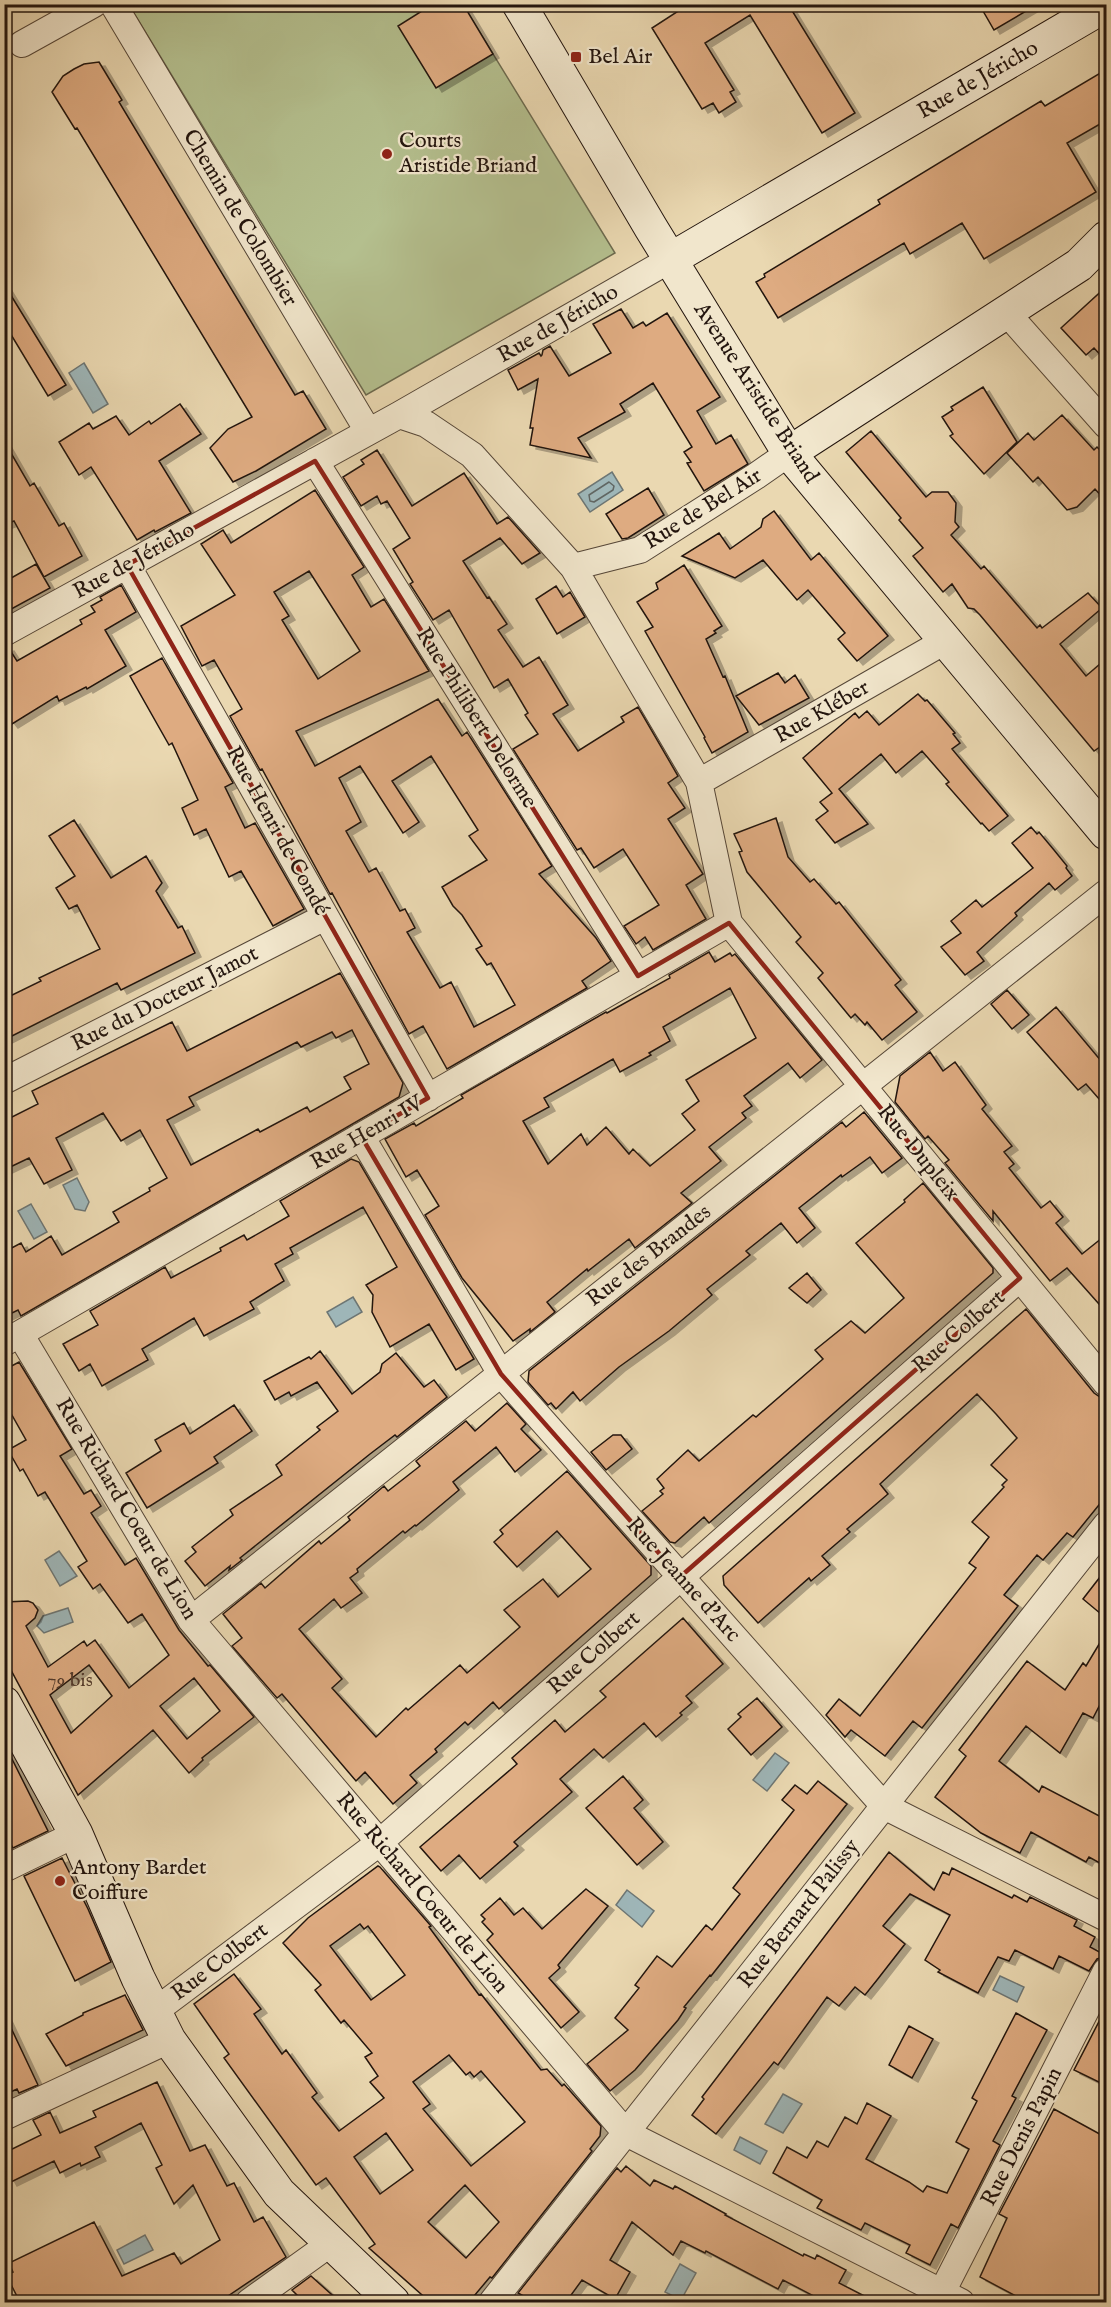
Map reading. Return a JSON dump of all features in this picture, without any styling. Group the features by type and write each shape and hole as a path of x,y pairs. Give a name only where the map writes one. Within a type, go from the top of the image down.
{"street":[{"path":"22,44 94,4"},
{"name":"Chemin de Colombier","path":"113,4 368,431"},
{"name":"Avenue Aristide Briand","path":"519,4 670,260 789,453 1107,833"},
{"name":"Rue de Jéricho","path":"4,633 399,415 1107,5"},
{"name":"Rue de Bel Air","path":"573,567 640,550 1079,265 1107,238"},
{"path":"1006,312 1107,425"},
{"path":"399,415 426,424 472,455 573,567 699,782 729,923"},
{"name":"Rue Philibert Delorme","path":"315,461 638,976"},
{"name":"Rue Henri de Condé","path":"127,565 428,1098"},
{"name":"Rue Kléber","path":"699,782 945,641"},
{"name":"Rue des Brandes","path":"191,1620 1107,893"},
{"name":"Rue du Docteur Jamot","path":"4,1081 325,917"},
{"name":"Rue Henri IV","path":"12,1338 729,923"},
{"name":"Rue Dupleix","path":"729,923 1107,1383"},
{"name":"Rue Jeanne d'Arc","path":"361,1136 501,1374 884,1806 1107,1918"},
{"name":"Rue Colbert","path":"155,2011 380,1843 1020,1278"},
{"name":"Rue Richard Coeur de Lion","path":"12,1338 191,1620 626,2133 947,2299"},
{"name":"Rue Bernard Palissy","path":"492,2302 1107,1525"},
{"path":"4,1703 75,1834 169,2040 279,2193 393,2302"},
{"path":"4,1869 75,1834"},
{"name":"Rue Denis Papin","path":"947,2299 1107,1971"},
{"path":"4,2117 169,2040"},
{"path":"249,2302 331,2243"}],"highlighted area":[{"path":"315,461 638,976 729,923 1020,1278 680,1577 501,1374 361,1136 428,1098 127,565"}],"green space":[{"name":"Courts Aristide Briand","path":"129,5 463,5 615,253 366,395"}],"water":[{"path":"84,363 108,404 93,413 69,373"},
{"path":"612,472 623,490 590,512 578,494"},
{"path":"77,1178 89,1202 85,1211 75,1209 63,1185"},
{"path":"31,1204 47,1232 34,1239 18,1211"},
{"path":"353,1297 362,1312 336,1327 327,1312"},
{"path":"59,1551 77,1576 60,1586 45,1560"},
{"path":"68,1608 73,1622 44,1633 37,1626 43,1616"},
{"path":"775,1753 789,1763 767,1791 753,1780"},
{"path":"627,1890 654,1911 642,1927 616,1905"},
{"path":"1000,1976 1024,1987 1017,2002 993,1990"},
{"path":"783,2094 802,2104 783,2133 765,2124"},
{"path":"740,2137 767,2151 760,2164 734,2150"},
{"path":"145,2235 153,2250 124,2264 117,2250"},
{"path":"680,2264 696,2273 681,2300 665,2292"}],"building":[{"path":"433,4 463,4 493,54 436,88 398,26"},
{"path":"689,4 788,4 855,113 822,133 750,15 705,43 734,90 730,92 736,102 719,113 713,103 702,109 652,28"},
{"path":"979,4 1038,4 994,30"},
{"path":"99,62 122,100 119,102 295,395 303,391 326,429 256,471 233,482 210,448 228,429 252,417 77,128 75,129 52,92 63,76 84,64"},
{"path":"1107,69 1107,120 1067,143 1096,192 984,259 962,223 910,254 904,243 778,318 756,282 765,277 764,274 880,204 878,200 1041,101 1045,106"},
{"path":"4,284 66,385 48,396 4,323"},
{"path":"1107,286 1107,362 1094,348 1086,355 1061,328"},
{"path":"621,309 633,328 643,322 646,326 667,313 720,397 697,411 716,444 731,435 748,464 704,491 687,463 691,462 684,452 692,447 653,383 620,404 625,412 578,438 591,458 530,445 533,428 530,428 538,379 518,390 508,370 539,353 541,356 543,350 550,346 569,376 611,353 593,324"},
{"path":"983,387 1017,442 984,474 950,436 953,434 942,417 953,410 951,407"},
{"path":"180,404 201,434 159,461 191,513 137,540 91,467 79,475 59,442 89,423 93,429 116,416 129,435 149,421 151,424"},
{"path":"1062,415 1094,450 1097,447 1107,457 1107,502 1095,489 1077,507 1067,510 1038,477 1033,482 1007,453 1028,433 1034,440"},
{"path":"871,431 926,497 932,492 948,492 956,503 955,522 959,527 951,535 981,569 984,566 1037,628 1040,625 1042,628 1088,593 1102,608 1060,644 1086,676 1107,658 1107,742 1094,751 980,615 974,609 968,608 952,584 943,592 913,556 923,548 846,452"},
{"path":"4,441 30,486 34,483 59,526 64,523 82,556 44,577 14,521 4,525"},
{"path":"377,450 412,506 464,473 497,524 508,517 540,553 522,564 500,538 463,561 507,624 498,630 523,667 539,657 568,705 553,714 578,751 624,722 621,717 638,707 678,776 668,783 685,808 668,819 703,874 686,885 706,919 653,950 645,937 636,944 624,926 659,905 623,849 594,868 581,848 577,850 513,749 538,734 525,715 528,713 508,679 494,688 449,610 433,620 410,584 413,582 393,549 410,538 387,501 381,504 377,496 361,506 343,477 364,464 361,460"},
{"path":"648,488 664,515 628,538 622,539 606,514"},
{"path":"315,490 364,567 352,575 371,607 384,599 429,671 296,731 315,766 438,699 462,736 467,732 552,866 539,874 596,938 611,961 582,981 587,988 447,1069 423,1026 409,1034 332,893 330,894 262,769 260,770 230,716 242,709 214,660 202,666 181,626 235,595 201,544 223,530 231,543","holes":["309,571 360,651 318,679 282,620 289,616 274,592","431,756 478,830 469,836 487,860 442,887 482,946 476,949 487,965 491,963 515,1005 474,1027 451,982 440,988 407,932 415,928 405,909 400,911 376,868 369,872 346,831 361,822 339,778 360,766 403,833 419,822 392,781"]},
{"path":"774,511 811,560 819,553 888,636 857,661 838,639 845,633 808,590 797,600 763,560 735,578 682,556 719,533 730,549 761,527 763,519"},
{"path":"36,564 50,588 4,613 4,582"},
{"path":"684,565 722,626 706,639 723,677 725,676 748,732 712,753 645,631 653,627 637,602 658,589 656,583"},
{"path":"121,585 136,612 105,630 126,666 87,689 86,687 59,701 57,696 12,724 4,714 4,648 8,647 17,661 82,624 80,620 95,612 91,606 102,600 100,597"},
{"path":"556,586 563,597 570,592 585,617 557,634 536,599"},
{"path":"162,658 233,783 225,787 245,828 255,823 304,909 273,926 241,871 229,877 206,829 194,835 182,808 198,800 172,743 169,745 130,676"},
{"path":"778,673 785,683 795,675 809,698 759,725 736,696"},
{"path":"918,694 925,701 927,700 955,733 953,734 960,743 952,749 1008,816 989,831 946,784 949,782 922,751 896,773 881,754 839,789 868,824 835,843 816,820 828,811 820,802 832,793 803,758 855,713 859,718 867,711 879,725"},
{"path":"776,818 788,857 810,882 814,879 836,904 839,902 901,980 895,985 917,1012 882,1040 867,1022 865,1025 855,1014 851,1018 818,978 823,973 796,942 801,937 747,872 739,852 742,851 734,834"},
{"path":"74,820 111,878 146,856 162,883 156,891 178,928 182,926 195,953 121,990 117,983 4,1040 4,999 41,981 39,978 100,949 77,905 69,909 56,888 75,876 49,836"},
{"path":"1031,827 1037,834 1039,832 1067,866 1072,876 1055,890 1049,883 1015,913 1017,916 977,952 984,961 965,975 941,947 961,933 951,921 976,900 982,907 1033,868 1012,843"},
{"path":"709,952 715,962 730,953 732,956 735,954 822,1060 800,1078 788,1063 744,1096 752,1106 742,1113 746,1118 709,1147 721,1161 681,1193 692,1203 635,1248 629,1239 588,1271 587,1269 547,1302 555,1312 530,1332 530,1329 513,1341 462,1278 425,1215 439,1206 417,1170 406,1177 385,1139 414,1123 416,1126 463,1098 461,1095 670,978 669,975","holes":["730,988 756,1038 686,1080 699,1101 682,1114 695,1130 650,1166 633,1149 629,1154 606,1127 587,1145 581,1134 548,1164 523,1121 549,1107 544,1098 613,1059 620,1072 651,1055 649,1053 670,1041 663,1027"]},
{"path":"340,973 403,1083 399,1097 21,1316 18,1310 4,1317 4,1252 21,1243 26,1252 51,1236 62,1255 119,1222 113,1212 150,1191 149,1188 167,1178 140,1130 121,1141 103,1113 56,1138 72,1170 44,1184 29,1158 4,1170 4,1121 38,1104 32,1091 172,1022 187,1051","holes":["352,1030 369,1064 344,1077 351,1089 310,1112 307,1107 260,1132 258,1129 191,1165 167,1120 194,1106 189,1097 297,1042 301,1047 332,1032 336,1038"]},
{"path":"1007,990 1029,1015 1012,1029 991,1004"},
{"path":"1056,1007 1107,1068 1107,1108 1086,1084 1078,1090 1027,1032"},
{"path":"930,1052 943,1071 955,1062 986,1105 982,1109 1012,1146 1004,1152 1014,1164 1009,1168 1041,1208 1050,1201 1063,1217 1056,1223 1082,1254 1107,1234 1107,1313 1067,1268 1050,1281 993,1211 993,1221 945,1163 949,1160 928,1136 925,1139 895,1102 900,1076"},
{"path":"864,1112 902,1158 882,1173 870,1157 842,1177 841,1175 799,1208 815,1228 797,1243 781,1223 746,1251 750,1255 707,1289 712,1295 669,1331 619,1367 580,1401 573,1392 556,1409 551,1403 548,1405 528,1382 529,1371 842,1122 846,1127"},
{"path":"351,1159 359,1162 474,1359 456,1370 429,1324 390,1347 372,1312 373,1295 366,1285 397,1267 363,1207 290,1248 293,1254 275,1264 284,1281 250,1302 254,1309 204,1336 194,1318 142,1349 148,1360 102,1386 90,1364 79,1371 63,1344 98,1325 90,1311 165,1267 171,1278 221,1251 220,1248 244,1235 247,1240 289,1216 280,1201"},
{"path":"923,1183 993,1268 993,1273 709,1523 704,1517 675,1543 670,1542 642,1511 663,1494 660,1491 664,1488 657,1479 688,1450 699,1461 753,1415 756,1417 823,1359 815,1350 851,1321 865,1333 904,1298 856,1243 905,1202 904,1200"},
{"path":"807,1273 821,1290 807,1303 789,1288"},
{"path":"1026,1309 1094,1393 1107,1398 1107,1495 1073,1537 1067,1533 1043,1560 1037,1555 1004,1595 1018,1606 922,1728 913,1721 885,1756 851,1730 845,1737 826,1715 839,1699 860,1716 976,1568 969,1563 989,1537 972,1522 1004,1487 1002,1485 1007,1480 991,1465 1017,1438 996,1414 977,1394 880,1484 888,1494 847,1529 850,1532 822,1556 830,1565 811,1581 809,1578 758,1623 724,1585 723,1576"},
{"path":"320,1351 352,1394 380,1372 382,1364 396,1353 424,1387 434,1380 447,1397 397,1437 395,1435 370,1454 240,1558 242,1560 229,1570 230,1566 205,1586 185,1561 196,1552 192,1547 233,1515 230,1510 282,1475 276,1465 320,1430 317,1427 338,1411 317,1382 291,1396 289,1392 275,1400 264,1381 309,1357 311,1359"},
{"path":"19,1362 72,1449 60,1456 84,1494 91,1490 101,1506 91,1513 125,1565 136,1558 179,1630 254,1717 202,1758 203,1760 189,1773 153,1730 78,1795 4,1657 4,1602 28,1601 33,1603 38,1610 35,1618 26,1626 48,1667 84,1641 87,1646 95,1640 129,1688 169,1655 142,1614 128,1623 100,1584 93,1589 78,1567 87,1561 45,1492 38,1496 23,1469 20,1471 8,1450 26,1440 4,1401 4,1370","holes":["89,1665 112,1696 71,1733 50,1695","194,1678 220,1711 187,1739 160,1706"]},
{"path":"507,1403 526,1424 521,1429 541,1450 515,1472 496,1447 453,1482 459,1490 416,1526 405,1533 403,1531 357,1569 358,1572 350,1578 362,1593 341,1608 334,1599 299,1629 342,1679 332,1688 376,1737 406,1708 408,1710 460,1665 467,1673 520,1627 504,1610 543,1579 558,1597 591,1569 557,1531 517,1567 494,1542 503,1534 500,1530 567,1471 651,1566 651,1575 499,1709 493,1702 468,1725 465,1722 435,1749 437,1752 410,1775 417,1783 393,1804 365,1772 356,1781 282,1694 277,1698 232,1646 242,1638 223,1614 261,1583 265,1588 319,1541 321,1544 350,1520 348,1517 384,1486 388,1491 420,1466 416,1461 466,1421 475,1431"},
{"path":"234,1405 252,1431 214,1457 218,1463 147,1508 126,1473 161,1451 155,1440 184,1423 190,1434"},
{"path":"613,1435 621,1435 632,1449 606,1470 591,1452"},
{"path":"1107,1568 1107,1619 1083,1599"},
{"path":"683,1618 723,1664 686,1696 692,1703 680,1713 682,1715 656,1737 644,1723 603,1758 594,1749 560,1779 572,1792 514,1842 518,1846 480,1879 459,1855 441,1871 420,1847 517,1764 512,1758 555,1720 565,1732 606,1697 600,1691"},
{"path":"1107,1631 1107,1691 1093,1718 1083,1713 1060,1753 1026,1726 999,1761 1039,1792 1042,1786 1107,1820 1107,1867 1089,1857 1086,1862 1031,1832 1020,1853 981,1833 935,1797 966,1756 959,1750 1027,1661 1065,1690 1083,1663 1086,1666"},
{"path":"757,1698 782,1727 751,1755 728,1729 741,1717 738,1714"},
{"path":"4,1743 48,1831 13,1848 4,1832"},
{"path":"623,1776 643,1800 634,1808 663,1842 637,1865 586,1808"},
{"path":"818,1781 847,1804 684,2007 686,2008 678,2020 635,2070 610,2091 587,2064 628,2030 615,2018 639,1988 635,1985 657,1956 672,1967 706,1925 712,1930 740,1894 733,1888 794,1810 782,1800 795,1785 807,1794"},
{"path":"889,1852 934,1890 943,1872 949,1875 952,1868 1012,1898 1014,1895 1027,1902 1030,1897 1077,1920 1074,1926 1095,1937 1090,1947 1107,1956 1097,1959 1089,1971 1059,1956 1053,1969 1015,1950 1009,1961 998,1957 978,1993 938,1972 940,1970 925,1960 950,1915 910,1894 883,1926 905,1944 865,1995 855,1987 839,2006 827,1997 778,2065 774,2062 716,2134 692,2115 704,2099 702,2097"},
{"path":"62,1858 111,1962 75,1981 24,1876"},
{"path":"378,1866 380,1867 431,1926 429,1927 479,1995 481,1994 541,2070 547,2069 562,2086 564,2084 601,2126 600,2136 590,2149 592,2151 492,2278 490,2277 469,2302 430,2302 369,2248 375,2244 326,2178 316,2185 224,2058 229,2054 194,2004 234,1974 261,2009 254,2014 282,2054 286,2050 317,2093 312,2097 339,2131 384,2098 370,2082 378,2076 365,2057 372,2053 344,2020 341,2023 315,1990 321,1985 283,1943 308,1918","holes":["360,1924 364,1929 368,1926 405,1975 371,2000 330,1946","449,2055 466,2075 470,2072 474,2077 481,2071 525,2122 471,2166 423,2109 430,2104 413,2082","386,2133 413,2170 380,2194 354,2157","465,2185 499,2222 466,2258 428,2222"]},
{"path":"586,1889 608,1906 558,1965 560,1968 549,1978 579,2012 561,2028 487,1940 493,1934 482,1922 485,1919 481,1915 500,1898 514,1915 523,1908 542,1929"},
{"path":"125,1995 143,2030 66,2066 46,2034 83,2013"},
{"path":"1107,2006 1107,2086 1074,2070"},
{"path":"4,2013 38,2085 19,2093 17,2089 4,2095"},
{"path":"1016,2013 1047,2030 1012,2096 1016,2098 993,2141 1000,2145 958,2228 951,2224 930,2265 906,2253 910,2245 865,2223 861,2230 817,2208 822,2200 773,2173 787,2147 807,2158 817,2141 828,2147 845,2117 857,2124 867,2103 891,2116 866,2159 923,2192 927,2186 947,2193 969,2149 956,2142 977,2101 972,2098"},
{"path":"909,2026 933,2039 912,2078 889,2065"},
{"path":"157,2082 190,2151 205,2145 227,2186 234,2183 254,2222 263,2217 286,2257 219,2302 20,2302 6,2275 13,2272 9,2263 94,2222 122,2276 174,2253 181,2264 220,2240 193,2185 174,2204 156,2168 162,2165 141,2123 95,2147 100,2157 81,2166 80,2163 60,2173 54,2161 11,2182 4,2169 4,2153 41,2135 33,2120 50,2112 60,2133 96,2117 93,2111"},
{"path":"1054,2109 1107,2138 1107,2302 1027,2302 980,2277 1007,2218 999,2214"},
{"path":"626,2166 650,2186 654,2180 673,2189 675,2186 803,2256 804,2254 815,2259 817,2255 846,2270 839,2283 876,2302 825,2302 783,2280 778,2289 706,2251 705,2253 681,2241 673,2255 632,2222 610,2260 630,2272 615,2299 582,2280 566,2302 534,2302 518,2293 617,2168 621,2172"},
{"path":"311,2276 340,2302 304,2302 292,2290"}],"place":[{"name":"Bel Air","path":"576,57"},
{"name":"Courts Aristide Briand","path":"387,154"},
{"name":"Antony Bardet Coiffure","path":"60,1881"}]}
